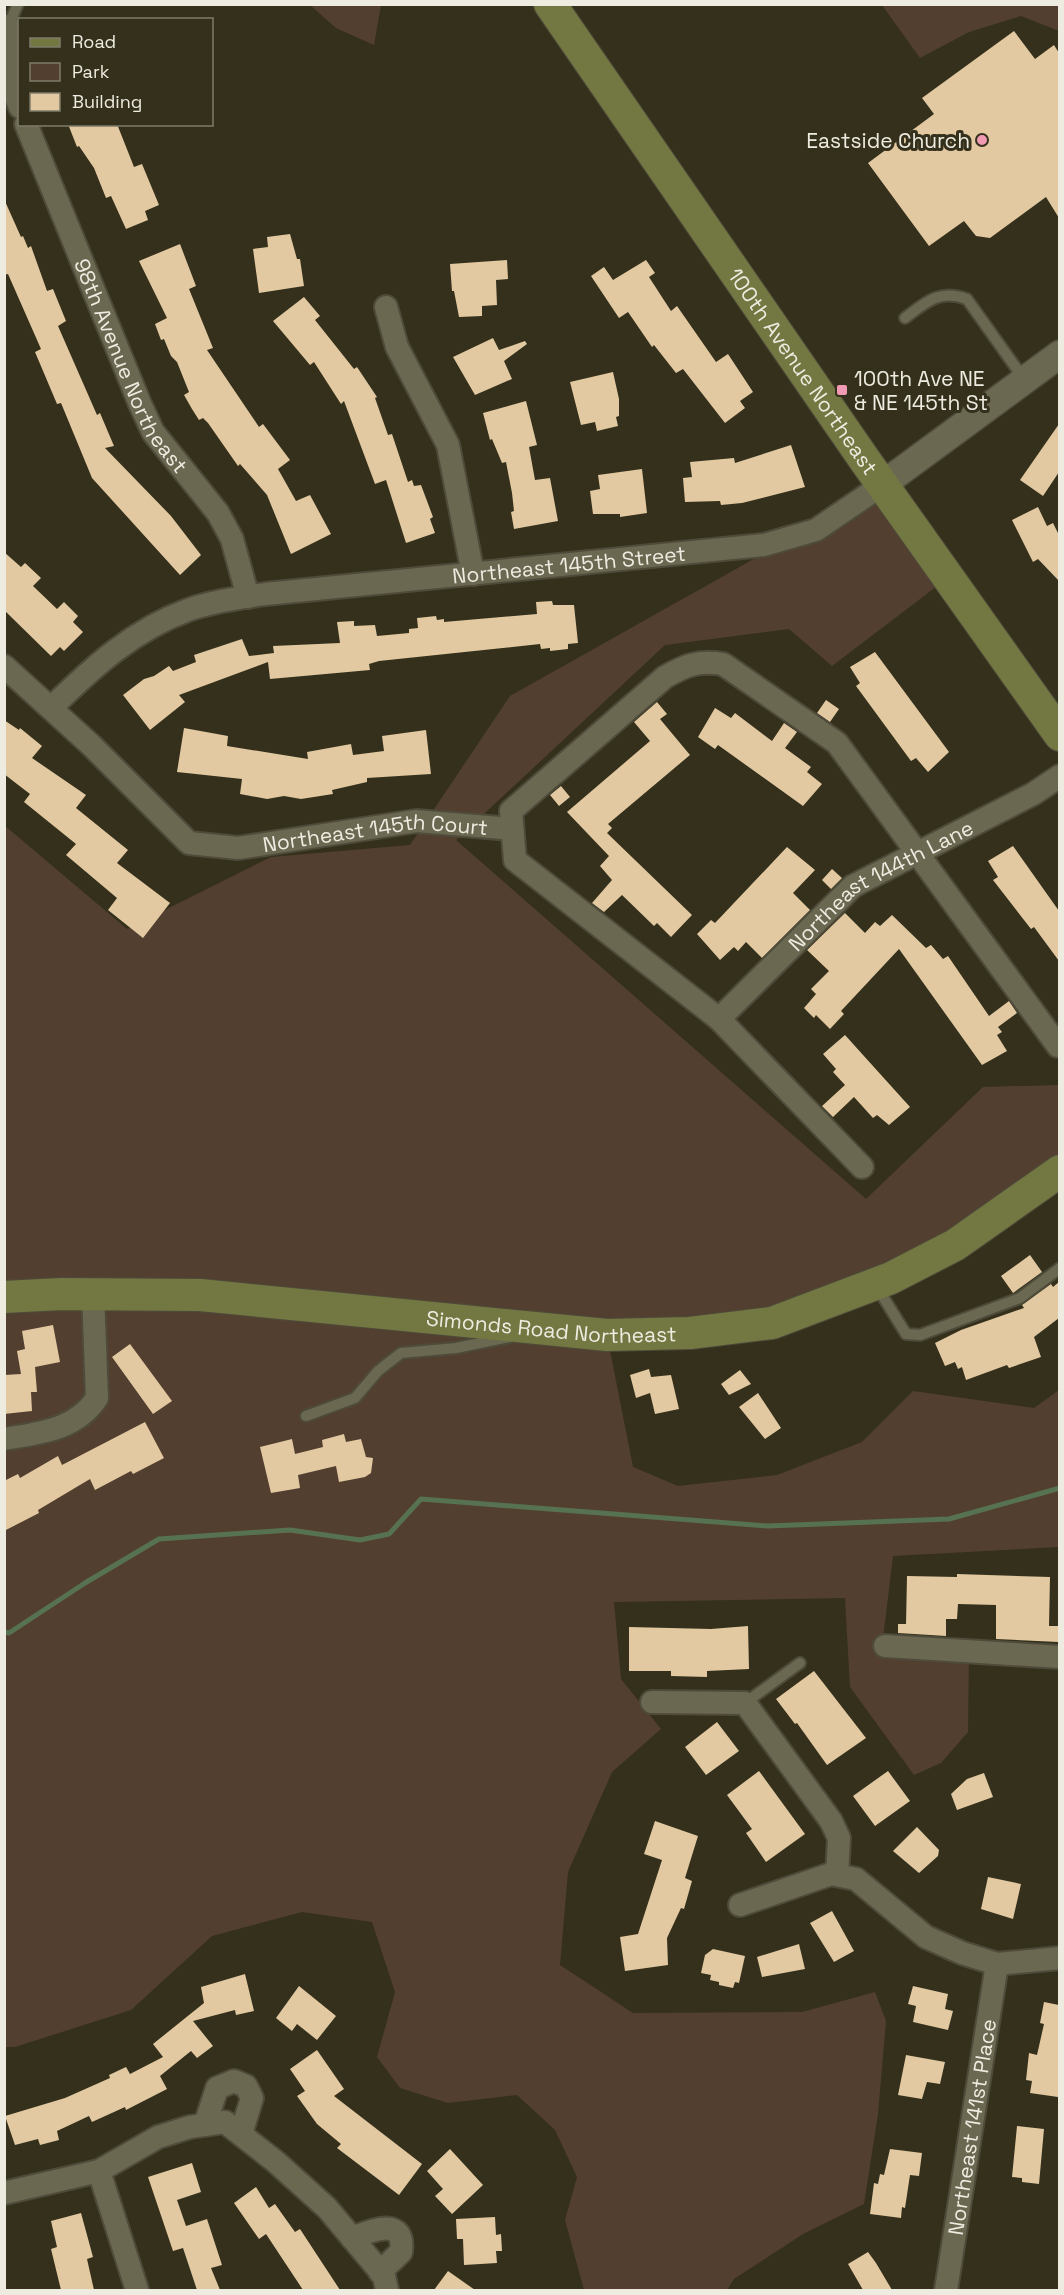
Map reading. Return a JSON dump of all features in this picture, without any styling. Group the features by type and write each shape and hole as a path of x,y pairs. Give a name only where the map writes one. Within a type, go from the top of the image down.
{"main road":[{"name":"100th Avenue Northeast","path":"550,4 882,485 1059,735"},
{"name":"Simonds Road Northeast","path":"4,1297 93,1294 200,1295 607,1335 666,1334 760,1324 782,1319 876,1284 955,1245 1059,1171"}],"street":[{"path":"8,26 7,76 18,102"},
{"name":"98th Avenue Northeast","path":"27,126 153,432 218,513 232,539 248,597"},
{"path":"386,307 397,347 448,445 473,574"},
{"name":"Northeast 145th Street","path":"51,708 98,663 126,641 189,610 248,597 764,545 816,530 882,485 1059,354"},
{"path":"862,1167 719,1019 515,860 510,811 665,677 687,664 704,661 723,664 837,743 915,853 1058,1046"},
{"name":"Northeast 145th Court","path":"4,666 51,708 189,843 238,848 416,821 512,829"},
{"name":"Northeast 144th Lane","path":"719,1019 853,886 1033,794 1059,776"},
{"path":"4,1439 49,1432 77,1420 97,1398 93,1294"},
{"path":"885,1646 1059,1657"},
{"path":"652,1702 745,1703 831,1821 839,1838 837,1875"},
{"path":"740,1905 831,1874 856,1879 926,1937 962,1953 997,1964 1059,1958"},
{"name":"Northeast 141st Place","path":"946,2290 997,1964"},
{"path":"205,2125 217,2088 234,2081 246,2086 252,2098 241,2134"},
{"path":"4,2193 99,2171 158,2138 225,2122 327,2208 384,2281 401,2252 398,2234 393,2230 380,2228 352,2238"},
{"path":"99,2171 137,2290"}],"lane":[{"path":"8,26 18,4"},
{"path":"905,318 934,297 956,296 967,299 1024,379"},
{"path":"876,1284 906,1334 920,1335 1020,1298 1059,1268"},
{"path":"306,1416 355,1398 378,1371 401,1353 456,1348 549,1329"},
{"path":"745,1703 800,1663"}],"green space":[{"path":"310,5 381,5 374,45 336,28"},
{"path":"882,5 1059,5 1059,31 1021,16 969,32 920,58"},
{"path":"882,487 949,577 832,666 789,629 665,645 456,840 866,1199 983,1087 1059,1085 1059,1163 841,1299 607,1335 633,1467 678,1486 777,1475 862,1442 913,1391 1034,1408 1059,1390 1059,1547 893,1556 882,1647 969,1652 968,1732 941,1763 914,1775 850,1687 845,1598 614,1602 621,1679 661,1729 612,1772 568,1872 560,1965 633,2013 802,2012 875,1992 886,2021 878,2114 864,2204 803,2234 734,2279 727,2290 584,2290 565,2220 577,2177 555,2130 517,2095 448,2103 400,2088 377,2057 395,1992 372,1922 302,1912 212,1936 131,2010 15,2047 5,2047 4,825 127,929 271,857 410,845 510,696"}],"building":[{"name":"Eastside Church","path":"1014,31 1035,59 1054,45 1059,53 1059,218 1046,197 990,238 976,236 964,221 929,246 868,163 934,114 922,98"},
{"path":"69,126 118,126 134,167 142,164 159,205 145,211 148,220 126,229 111,196 106,198 94,168 79,146 77,147"},
{"path":"4,199 21,237 23,236 28,248 31,246 47,291 53,289 66,321 58,326 97,415 100,413 114,446 105,448 171,516 201,555 180,575 92,478 61,403 57,404 35,352 41,349 8,274 4,275"},
{"path":"290,234 297,259 300,259 304,286 259,293 253,249 268,247 267,237"},
{"path":"180,244 196,286 189,289 213,348 207,350 259,427 263,424 290,460 278,469 296,501 310,495 331,534 291,554 267,495 240,464 238,466 208,423 203,418 199,420 192,409 184,395 189,392 177,362 171,356 164,339 161,340 155,324 167,318 139,261"},
{"path":"507,260 508,279 496,280 497,305 482,306 482,316 459,317 454,291 452,291 450,264"},
{"path":"646,260 655,273 649,277 671,311 677,306 716,362 728,354 753,392 740,401 745,408 725,423 683,369 676,373 654,345 652,347 628,312 619,318 591,276 604,267 613,280"},
{"path":"304,297 320,316 315,320 354,369 357,367 377,397 375,398 388,435 392,434 408,482 412,480 414,486 421,485 433,517 430,519 435,533 406,543 386,480 375,484 344,401 341,404 314,362 310,365 273,321"},
{"path":"493,338 499,350 525,341 527,344 504,361 512,379 475,395 453,357"},
{"path":"613,372 619,399 619,416 616,417 618,426 597,431 595,422 581,425 570,382"},
{"path":"526,401 537,445 529,447 535,480 550,478 558,521 514,529 511,512 514,511 512,493 506,462 502,463 492,439 490,440 483,413"},
{"path":"1059,424 1059,472 1043,496 1020,480"},
{"path":"791,445 805,487 742,503 721,505 720,501 685,502 683,478 692,477 690,462 734,458 735,463"},
{"path":"642,469 647,513 620,517 620,514 593,514 590,491 600,489 598,475"},
{"path":"1038,507 1047,526 1053,523 1059,535 1059,581 1038,559 1033,562 1012,520"},
{"path":"4,552 21,567 25,563 41,578 33,586 57,609 64,602 78,616 73,622 83,632 64,651 60,647 51,656 4,610"},
{"path":"552,601 553,605 574,605 578,643 568,644 568,649 550,651 550,648 541,649 540,644 379,661 369,664 370,670 270,679 268,662 179,695 185,702 150,730 123,695 144,679 154,676 169,666 173,671 196,662 194,655 242,639 249,656 274,653 273,646 340,643 337,622 354,621 354,626 375,625 377,636 409,633 409,629 418,628 417,618 436,616 437,620 444,619 444,622 537,614 536,602"},
{"path":"875,652 949,752 928,772 916,758 911,761 856,686 860,683 850,667"},
{"path":"826,700 839,709 830,722 817,713"},
{"path":"657,702 667,714 660,719 690,755 608,824 612,828 607,833 692,915 671,937 657,923 654,926 622,895 604,912 592,903 612,880 600,866 609,856 567,812 650,741 634,722"},
{"path":"715,708 731,718 735,713 772,741 784,723 797,732 785,748 811,767 807,772 822,784 803,806 718,745 715,749 698,737"},
{"path":"4,720 19,730 20,728 42,746 32,758 86,795 76,808 128,850 117,863 170,903 143,938 108,910 117,898 66,855 76,844 24,802 30,794 4,774"},
{"path":"184,728 228,736 227,746 308,759 307,752 351,744 353,755 384,751 382,736 426,730 431,774 367,778 367,782 332,790 333,794 301,799 284,796 267,799 240,794 242,779 177,772"},
{"path":"561,786 570,797 559,806 550,795"},
{"path":"1013,846 1059,911 1059,961 1034,927 1031,929 993,880 998,877 988,861"},
{"path":"787,847 815,870 793,893 810,910 762,958 746,942 738,951 734,947 720,960 697,934 711,920 715,923"},
{"path":"832,869 842,878 831,889 822,880"},
{"path":"845,913 865,933 875,922 880,926 892,915 926,948 931,945 943,959 948,956 989,1016 1009,1001 1017,1013 998,1027 1002,1032 997,1035 1007,1051 982,1065 899,949 841,1011 844,1014 830,1029 816,1015 814,1018 804,1008 816,994 811,989 829,971 807,950"},
{"path":"845,1035 910,1107 889,1125 877,1115 873,1118 854,1097 833,1117 822,1106 845,1085 833,1072 836,1069 823,1054"},
{"path":"1030,1255 1042,1272 1013,1293 1001,1276"},
{"path":"1059,1282 1059,1318 1034,1337 1041,1357 1009,1368 1007,1365 966,1380 962,1367 958,1369 955,1362 945,1366 935,1343 961,1330 1024,1308 1022,1305 1051,1284 1053,1287"},
{"path":"53,1325 60,1362 35,1367 37,1392 31,1392 32,1411 4,1414 4,1375 21,1374 17,1351 25,1349 22,1331"},
{"path":"130,1344 172,1401 153,1414 112,1357"},
{"path":"649,1369 651,1377 671,1375 679,1409 655,1414 650,1393 636,1398 630,1375"},
{"path":"740,1370 751,1384 729,1395 721,1384"},
{"path":"758,1393 781,1428 765,1439 739,1407"},
{"path":"145,1422 164,1458 133,1474 131,1471 95,1490 90,1479 38,1510 39,1513 4,1531 4,1481 18,1474 20,1478 58,1456 62,1465"},
{"path":"344,1434 346,1442 361,1439 366,1457 373,1458 371,1473 365,1477 339,1482 336,1466 298,1475 300,1488 271,1493 260,1447 292,1439 295,1454 323,1447 322,1440"},
{"path":"957,1574 1050,1577 1049,1626 1058,1626 1058,1642 996,1639 996,1605 958,1604 957,1619 946,1619 946,1636 898,1633 898,1624 906,1624 907,1576 957,1577"},
{"path":"748,1626 749,1669 707,1671 707,1677 671,1676 671,1671 629,1671 629,1627 711,1629"},
{"path":"814,1671 866,1738 827,1765 797,1723 795,1724 776,1699"},
{"path":"717,1722 739,1751 706,1775 685,1747"},
{"path":"759,1771 805,1834 766,1862 746,1833 752,1829 727,1795"},
{"path":"888,1771 910,1801 875,1826 853,1796"},
{"path":"984,1773 993,1797 957,1810 951,1794 967,1779"},
{"path":"655,1821 698,1836 685,1878 692,1881 684,1909 681,1908 667,1938 668,1965 625,1971 620,1937 638,1934 662,1860 644,1854"},
{"path":"917,1827 939,1850 938,1856 919,1873 893,1851"},
{"path":"988,1877 1021,1884 1013,1919 981,1909"},
{"path":"832,1911 854,1951 834,1962 810,1923"},
{"path":"799,1944 805,1969 762,1977 757,1957"},
{"path":"713,1949 745,1956 739,1983 735,1982 733,1988 719,1985 719,1982 710,1980 711,1975 701,1973 705,1955"},
{"path":"245,1974 254,2011 236,2015 235,2010 193,2021 213,2046 197,2058 191,2051 160,2076 167,2089 126,2110 125,2107 92,2122 89,2116 57,2131 59,2140 40,2145 38,2139 15,2145 5,2116 65,2098 110,2078 109,2075 126,2067 130,2074 163,2057 153,2044 204,2003 201,1987"},
{"path":"299,1986 336,2016 317,2040 297,2024 292,2031 276,2018"},
{"path":"913,1986 948,1994 945,2009 953,2011 948,2030 913,2022 916,2006 908,2004"},
{"path":"1044,2002 1059,2005 1058,2097 1030,2093 1032,2081 1026,2080 1029,2053 1037,2055 1044,2024 1040,2023"},
{"path":"317,2050 344,2089 334,2096 422,2164 399,2195 337,2148 341,2144 317,2124 297,2096 305,2091 290,2069"},
{"path":"906,2055 945,2062 940,2084 927,2082 922,2099 898,2095"},
{"path":"1017,2126 1044,2129 1039,2184 1022,2182 1022,2178 1012,2177"},
{"path":"450,2149 483,2185 452,2214 435,2196 443,2189 427,2171"},
{"path":"890,2149 922,2153 919,2176 910,2175 905,2208 902,2207 901,2218 870,2214 874,2183 878,2184 880,2174 884,2175"},
{"path":"192,2163 201,2192 177,2200 186,2226 207,2219 222,2265 211,2268 220,2290 197,2290 183,2248 173,2251 148,2177"},
{"path":"256,2187 269,2208 275,2204 295,2232 300,2229 340,2290 303,2290 266,2234 259,2239 234,2203"},
{"path":"81,2213 93,2257 87,2259 94,2290 61,2290 51,2249 57,2247 51,2221"},
{"path":"495,2217 496,2235 501,2234 502,2251 496,2251 497,2263 464,2265 463,2239 457,2239 456,2219"},
{"path":"868,2252 892,2290 863,2290 848,2264"},
{"path":"448,2271 475,2290 434,2290"}],"waterway":[{"path":"4,1632 9,1633 85,1583 159,1539 290,1530 360,1540 389,1534 421,1499 768,1526 949,1519 1060,1488"}],"place":[{"name":"Eastside Church","path":"982,140"},
{"name":"100th Ave NE & NE 145th St","path":"842,390"}]}
